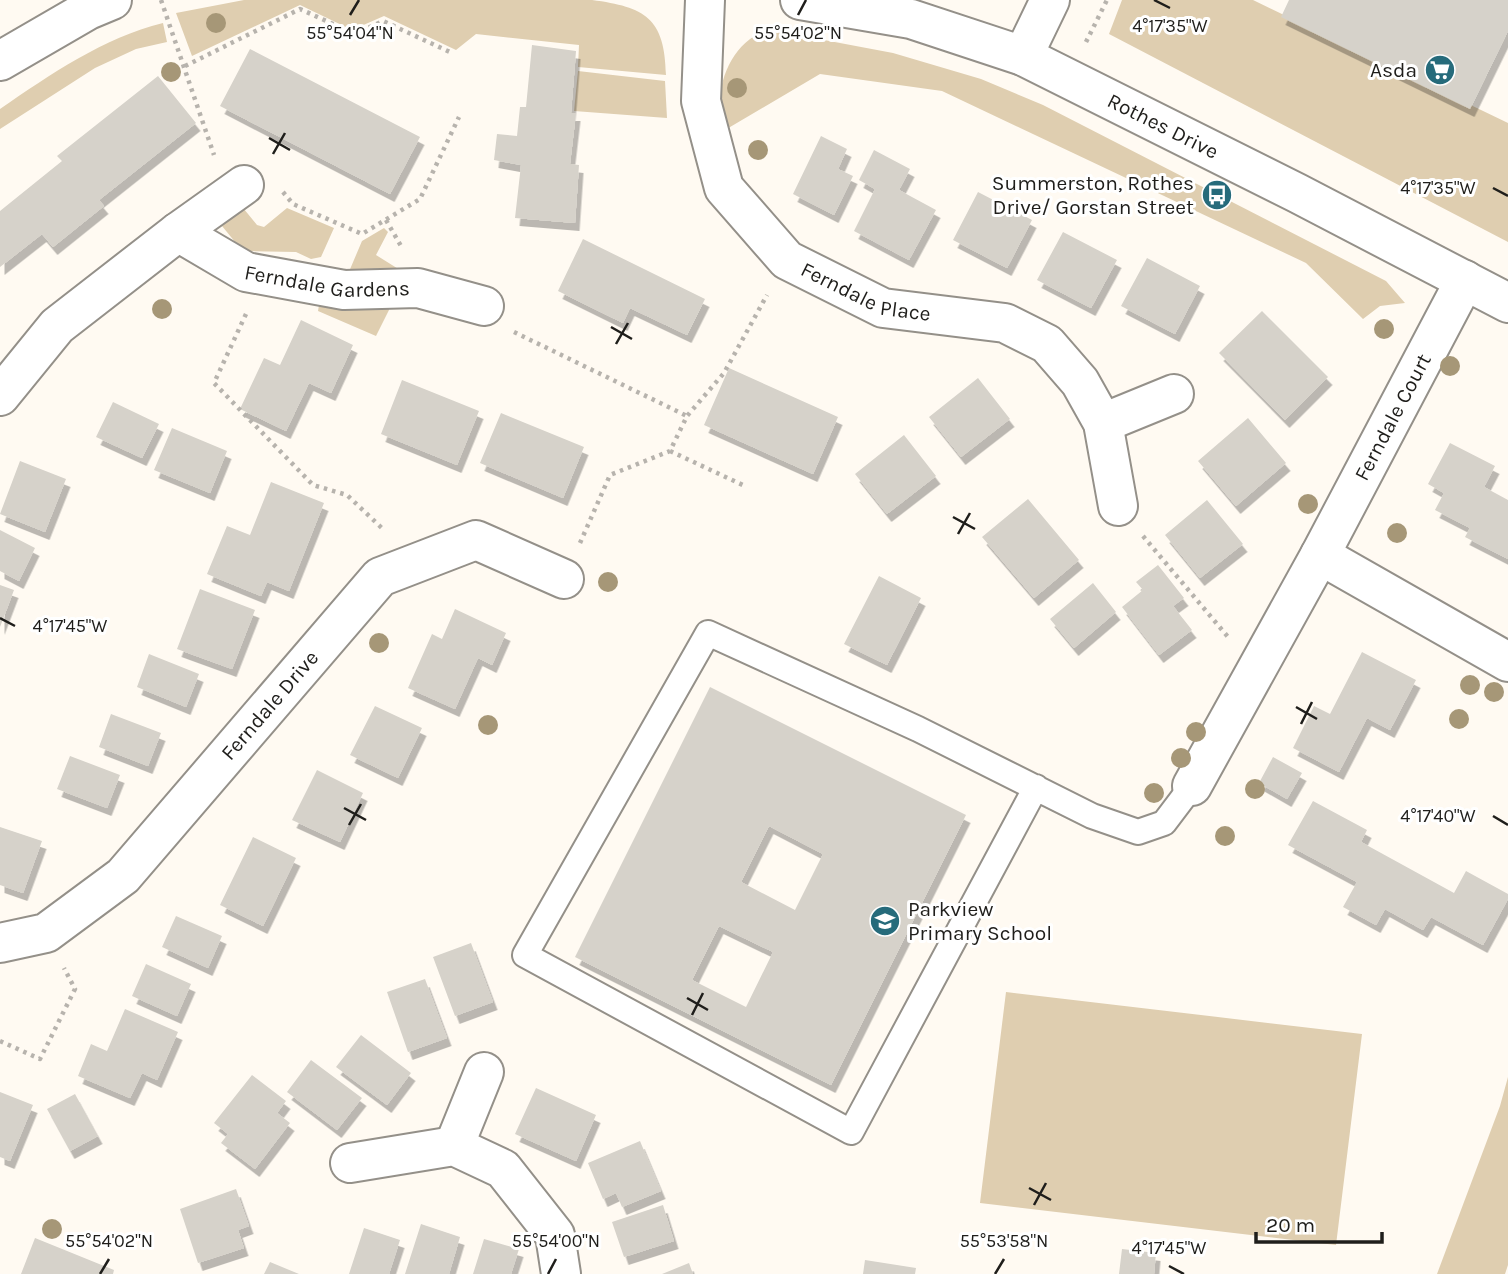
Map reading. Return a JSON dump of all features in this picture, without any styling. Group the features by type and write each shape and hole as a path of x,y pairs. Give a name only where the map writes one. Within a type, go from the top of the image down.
{"street":[{"name":"Ferndale Place","path":"705,0 701,101 724,188 787,260 883,309 1005,323 1046,344 1080,382 1103,423 1118,506"},
{"name":"Rothes Drive","path":"800,0 911,19 1023,56 1297,192 1508,303"},
{"path":"1023,56 1050,0"},
{"path":"0,61 94,3"},
{"path":"0,396 57,326 178,232 250,190"},
{"name":"Ferndale Gardens","path":"178,232 246,272 344,290 418,288 484,306"},
{"name":"Ferndale Court","path":"1192,786 1320,555 1465,280"},
{"path":"1103,423 1174,394"},
{"name":"Ferndale Drive","path":"0,943 46,933 123,876 380,578 476,540 564,579"},
{"path":"1320,555 1508,662"},
{"path":"454,1146 484,1072"},
{"path":"350,1163 454,1146 503,1170 555,1235 561,1274"}],"lane":[{"path":"1036,787 851,1132 525,955 708,633 918,729 1036,787 1092,816 1138,832 1164,823 1192,786"}],"path":[{"path":"161,0 185,66 250,190 293,204 362,234 420,199 459,117"},
{"path":"185,66 300,9 355,34 383,21 452,53"},
{"path":"564,579 610,475 670,451 687,416 724,373 787,260"},
{"path":"264,275 214,383 313,485 347,495 419,562"},
{"path":"484,306 490,321 687,416"},
{"path":"670,451 747,487"},
{"path":"1118,506 1256,670"},
{"path":"0,1041 40,1059 75,989 46,933"}],"shaded area":[{"path":"244,0 592,0 610,3 638,12 656,28 665,56 666,75 578,67 579,45 476,34 456,50 384,16 352,30 300,5 192,56 176,13"},
{"path":"1122,0 1253,0 1508,123 1508,242 1109,34"},
{"path":"163,23 167,42 136,49 95,68 0,129 0,109 39,83 78,58 119,38"},
{"path":"771,30 893,53 981,79 1043,105 1386,281 1405,303 1380,306 1363,319 1306,263 942,91 820,74 725,130 720,111 720,95 732,59 749,40"},
{"path":"578,71 665,81 667,118 574,111"},
{"path":"239,203 257,225 264,227 287,208 334,228 321,257 311,259 296,252 248,251 240,248 222,226 222,219"},
{"path":"384,228 388,232 376,255 400,270 348,274 362,241"},
{"path":"300,296 389,310 376,336 318,311 319,305"},
{"path":"1006,992 1362,1034 1336,1245 980,1203"},
{"path":"1508,1077 1508,1265 1505,1274 1437,1274 1500,1106"}],"building":[{"name":"Asda","path":"1289,0 1508,0 1508,31 1470,109 1281,17"},
{"path":"532,45 576,51 571,113 576,113 570,164 579,165 575,223 515,218 521,165 494,160 497,134 517,136 520,107 526,107"},
{"path":"250,49 420,137 390,194 220,106"},
{"path":"158,76 196,123 99,200 104,206 53,247 42,234 0,267 0,211 62,161 57,156"},
{"path":"821,136 847,149 838,169 853,176 834,215 793,194"},
{"path":"874,150 910,169 899,190 936,210 909,260 854,231 875,189 859,180"},
{"path":"978,192 1032,220 1007,268 953,240"},
{"path":"1063,232 1117,260 1091,308 1037,280"},
{"path":"583,239 705,299 687,335 630,308 623,323 558,291"},
{"path":"1147,258 1200,286 1175,334 1121,306"},
{"path":"1262,311 1328,377 1285,420 1219,353"},
{"path":"301,320 353,345 331,393 309,383 286,431 240,409 264,358 280,365"},
{"path":"729,368 838,417 813,474 704,425"},
{"path":"978,378 1010,419 961,457 929,417"},
{"path":"402,380 479,411 457,465 381,434"},
{"path":"113,402 159,424 142,458 96,437"},
{"path":"501,413 584,447 563,498 480,463"},
{"path":"1248,418 1286,463 1236,506 1198,461"},
{"path":"172,428 227,451 210,493 154,470"},
{"path":"904,435 936,476 887,514 855,474"},
{"path":"1450,443 1495,466 1484,487 1508,500 1508,559 1465,537 1470,528 1435,510 1444,493 1428,484"},
{"path":"20,461 66,479 45,532 0,514"},
{"path":"271,482 324,503 289,591 267,582 261,596 207,574 227,526 250,535"},
{"path":"1028,499 1079,560 1034,598 982,537"},
{"path":"1207,500 1243,544 1200,578 1165,535"},
{"path":"0,530 35,548 19,581 0,571"},
{"path":"1158,565 1184,598 1173,606 1192,630 1159,655 1122,607 1143,590 1136,582"},
{"path":"879,576 921,598 887,665 844,644"},
{"path":"1093,583 1116,612 1074,648 1050,619"},
{"path":"0,585 14,590 0,627"},
{"path":"200,589 255,610 232,669 177,649"},
{"path":"455,609 506,633 492,665 478,658 455,709 408,688 432,634 442,639"},
{"path":"1362,652 1416,680 1390,730 1367,718 1339,772 1293,748 1314,706 1330,714"},
{"path":"149,654 199,674 186,707 137,687"},
{"path":"710,687 966,815 831,1085 575,957","holes":["769,826 823,854 795,910 741,882","719,926 773,952 746,1007 692,980"]},
{"path":"375,706 422,728 398,778 350,755"},
{"path":"111,714 161,733 148,766 99,747"},
{"path":"70,756 120,775 107,808 57,789"},
{"path":"1273,757 1302,773 1287,799 1259,783"},
{"path":"317,770 363,793 340,842 292,820"},
{"path":"1313,801 1367,830 1361,842 1454,893 1466,871 1508,894 1508,899 1483,945 1431,917 1423,930 1385,909 1376,925 1343,907 1357,882 1288,845"},
{"path":"0,827 42,841 23,893 0,885"},
{"path":"253,837 296,858 263,926 220,905"},
{"path":"176,916 222,936 208,968 162,947"},
{"path":"471,943 493,1002 455,1016 433,957"},
{"path":"146,964 191,984 177,1016 132,996"},
{"path":"425,979 447,1038 408,1052 387,992"},
{"path":"125,1009 178,1032 157,1080 142,1073 130,1098 78,1076 91,1044 107,1051"},
{"path":"361,1035 411,1073 387,1105 336,1067"},
{"path":"311,1060 362,1098 337,1130 287,1092"},
{"path":"252,1075 286,1101 277,1113 290,1123 255,1169 221,1143 228,1134 214,1123"},
{"path":"536,1088 596,1115 576,1161 515,1134"},
{"path":"0,1092 33,1105 10,1161 0,1157"},
{"path":"75,1094 98,1136 70,1151 47,1109"},
{"path":"640,1141 661,1191 622,1207 616,1193 603,1199 588,1163"},
{"path":"236,1189 249,1226 238,1230 244,1248 198,1263 180,1209"},
{"path":"663,1205 674,1241 624,1257 612,1222"},
{"path":"421,1224 460,1237 449,1274 405,1274"},
{"path":"364,1228 400,1240 389,1274 349,1274"},
{"path":"35,1238 114,1270 113,1274 21,1274"},
{"path":"484,1239 519,1249 511,1274 473,1274"},
{"path":"1122,1249 1156,1253 1154,1274 1119,1274"},
{"path":"865,1260 916,1268 915,1274 863,1274"},
{"path":"270,1262 299,1274 264,1274"},
{"path":"689,1263 693,1274 662,1274"}],"place":[{"name":"Asda","path":"1440,70"},
{"name":"Summerston, Rothes Drive/ Gorstan Street","path":"1217,195"},
{"name":"Parkview Primary School","path":"885,921"}]}
